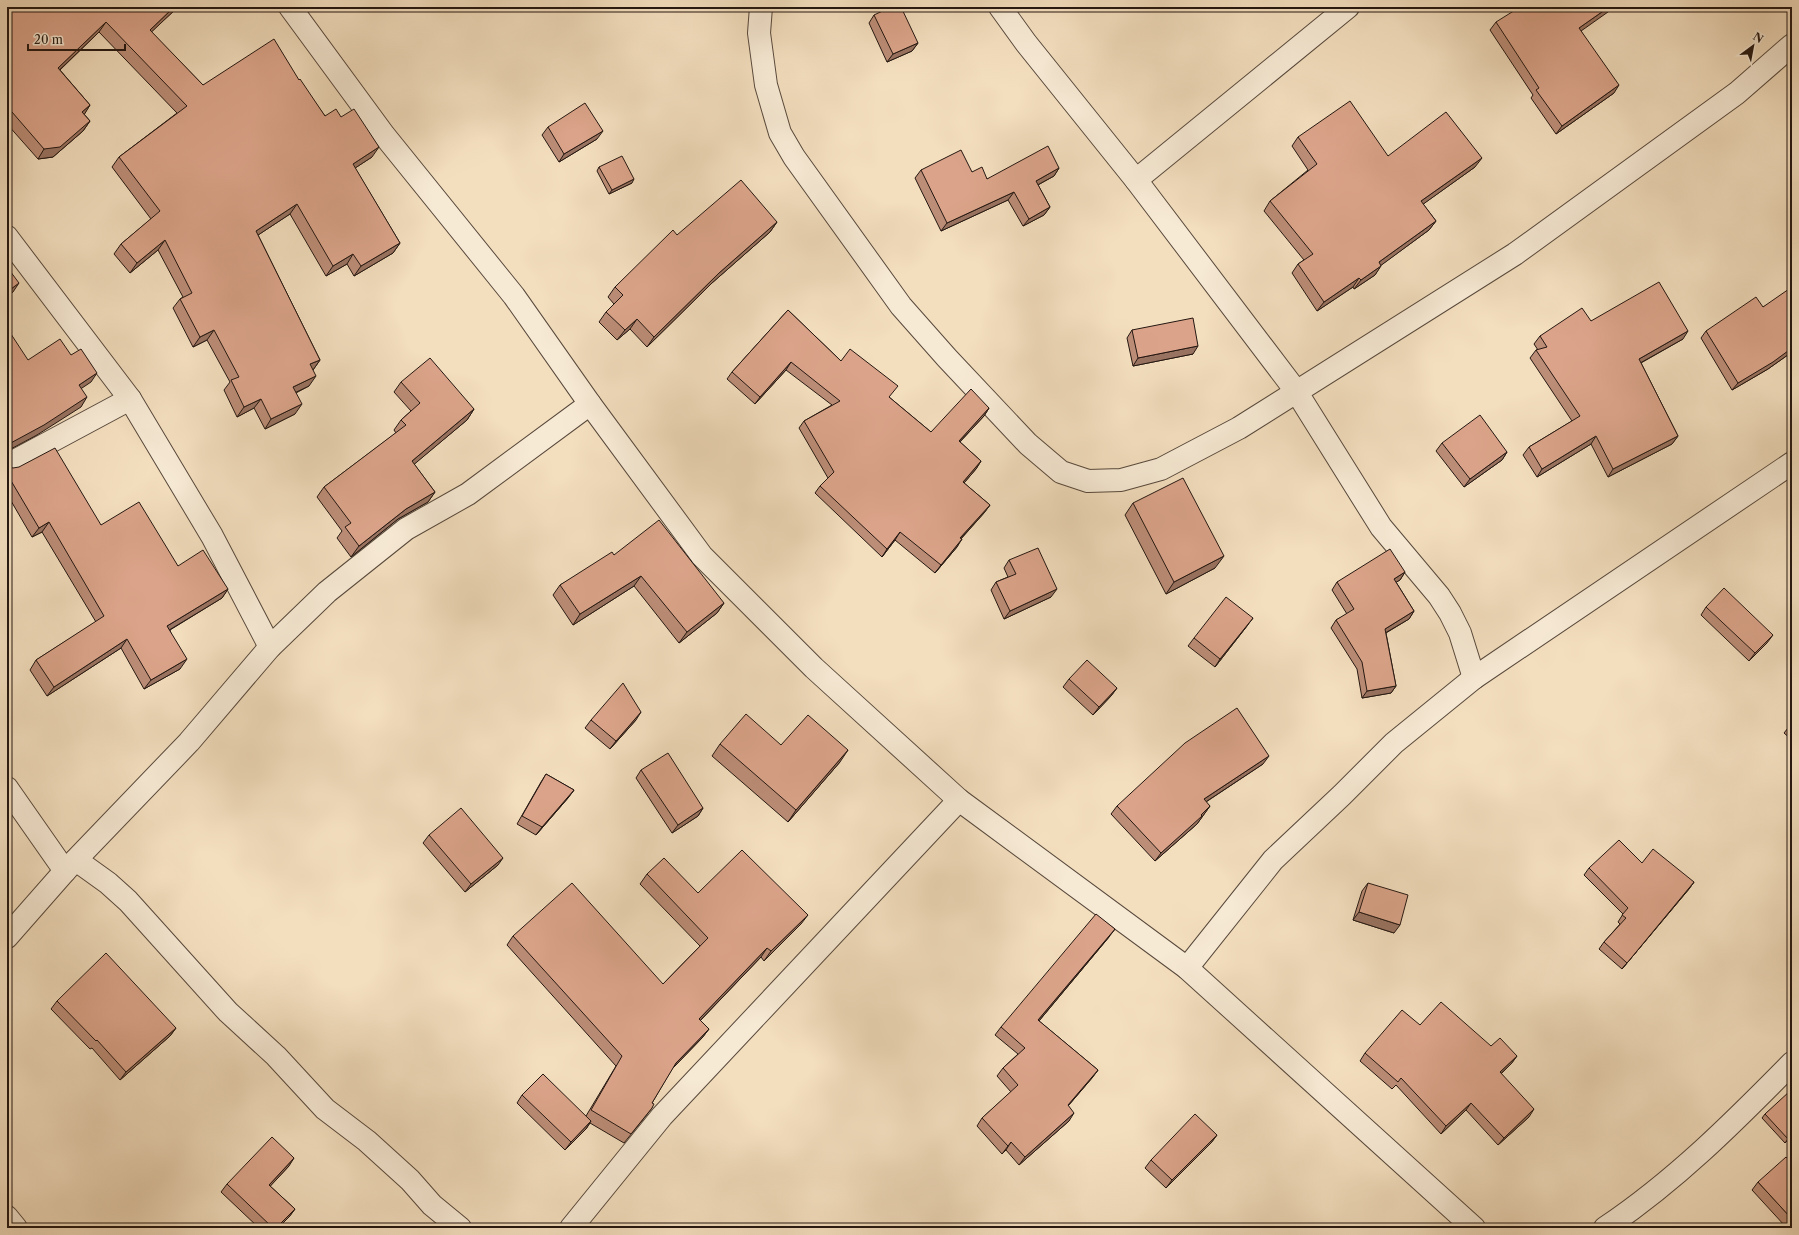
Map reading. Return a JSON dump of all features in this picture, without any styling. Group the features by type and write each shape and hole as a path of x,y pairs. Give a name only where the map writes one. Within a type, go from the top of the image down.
{"street":[{"path":"290,7 384,135 514,296 590,404 702,556 814,668 959,800 1186,968 1474,1228"},
{"path":"761,7 759,33 766,85 780,134 794,157 901,306 947,358 1028,444 1061,472 1088,481 1121,480 1161,469 1239,428 1515,254 1737,93 1792,45"},
{"path":"1000,7 1026,43 1136,180 1296,391 1381,527 1439,596 1450,613 1460,633 1474,678"},
{"path":"1136,180 1348,7"},
{"path":"7,237 130,399 212,536 270,646"},
{"path":"7,465 130,399"},
{"path":"7,937 71,865 189,742 270,646 327,592 406,529 468,494 590,404"},
{"path":"1186,968 1273,860 1342,795 1394,743 1474,678 1792,463"},
{"path":"7,788 71,865 128,901 228,1012 276,1056 325,1109 367,1141 410,1180 432,1205 460,1228"},
{"path":"572,1228 662,1116 959,800"},
{"path":"1605,1228 1665,1185 1721,1135 1792,1063"},
{"path":"7,1217 16,1228"}],"building":[{"path":"7,7 174,7 150,30 203,85 274,39 299,80 300,79 325,116 336,109 341,117 354,109 379,147 353,164 400,243 361,266 353,254 333,266 297,204 256,231 320,360 310,364 316,376 293,387 302,404 271,419 261,399 244,407 231,380 239,377 214,330 200,337 180,299 192,293 165,240 137,263 121,244 160,211 119,157 187,106 106,22 58,68 90,105 82,112 90,121 60,147 44,149 12,112 7,117 7,34 12,29 7,24"},
{"path":"891,7 901,7 918,43 893,54 874,15"},
{"path":"1520,7 1609,7 1579,28 1619,85 1562,126 1536,90 1539,88 1496,22"},
{"path":"1350,101 1388,156 1446,112 1482,158 1421,201 1436,221 1379,262 1381,266 1361,280 1359,278 1324,302 1298,264 1313,254 1270,201 1317,164 1298,137"},
{"path":"585,103 603,131 564,154 548,127"},
{"path":"1048,146 1059,168 1036,181 1050,207 1029,219 1014,192 947,223 921,170 961,150 972,172 982,167 987,179"},
{"path":"622,156 634,179 612,190 599,167"},
{"path":"741,180 777,222 719,273 654,337 637,319 625,330 606,312 623,295 615,287 673,230 677,235"},
{"path":"7,267 19,283 7,292"},
{"path":"1659,282 1688,331 1639,359 1678,436 1613,469 1596,436 1542,469 1529,447 1580,416 1536,350 1547,347 1540,336 1582,308 1591,321"},
{"path":"1789,289 1792,293 1792,348 1773,362 1738,383 1706,331 1756,297 1763,307"},
{"path":"788,310 841,361 850,349 898,386 889,397 931,432 971,389 989,408 959,441 981,461 963,482 990,505 960,538 962,539 941,565 900,532 887,549 820,486 834,472 804,421 840,401 791,362 760,397 732,372"},
{"path":"1193,318 1198,346 1138,358 1132,330"},
{"path":"7,328 28,360 60,339 71,355 81,349 97,373 79,385 87,397 44,425 7,445"},
{"path":"430,358 474,409 412,461 435,492 406,509 359,546 345,527 351,523 324,487 406,425 401,420 420,403 401,382"},
{"path":"1480,415 1507,452 1470,479 1442,443"},
{"path":"55,448 101,525 139,502 178,566 203,550 228,589 167,626 187,659 151,680 127,639 54,687 36,660 104,616 49,522 39,528 7,474 7,466 13,468 19,467"},
{"path":"1183,478 1224,556 1174,582 1133,503"},
{"path":"659,520 724,603 687,632 641,576 580,614 560,585 612,552 614,555"},
{"path":"1038,548 1057,589 1010,611 996,582 1016,574 1009,560"},
{"path":"1390,549 1405,572 1394,579 1414,611 1385,629 1396,686 1367,691 1362,662 1336,620 1354,609 1337,582"},
{"path":"1724,588 1773,635 1755,653 1706,607"},
{"path":"1226,597 1253,618 1220,659 1194,638"},
{"path":"1087,660 1117,688 1099,707 1069,679"},
{"path":"623,683 641,712 616,741 591,720"},
{"path":"1237,708 1269,756 1204,799 1210,806 1201,815 1202,816 1161,853 1117,806 1185,743"},
{"path":"746,714 781,745 808,715 848,750 796,810 720,744"},
{"path":"668,753 703,808 678,825 641,770"},
{"path":"546,774 574,790 542,827 522,816"},
{"path":"461,808 503,858 471,884 429,835"},
{"path":"1619,840 1642,863 1653,849 1694,882 1627,963 1604,942 1626,918 1622,915 1628,908 1589,868"},
{"path":"742,850 808,915 771,951 767,948 699,1019 709,1029 676,1063 652,1103 654,1104 652,1108 631,1134 591,1110 622,1056 513,936 572,883 663,984 708,938 647,874 664,858 698,893"},
{"path":"1368,883 1408,895 1400,925 1359,912"},
{"path":"1096,914 1115,929 1038,1020 1098,1070 1068,1105 1074,1113 1025,1157 1011,1142 1008,1146 982,1118 1018,1085 1003,1068 1025,1048 1001,1027"},
{"path":"106,953 176,1028 126,1072 97,1040 96,1041 57,1001"},
{"path":"1441,1002 1491,1046 1500,1038 1517,1056 1500,1072 1534,1109 1504,1138 1471,1103 1446,1126 1401,1078 1398,1082 1365,1053 1402,1010 1420,1025"},
{"path":"543,1074 591,1121 571,1142 522,1095"},
{"path":"1790,1091 1792,1093 1792,1135 1788,1139 1765,1114"},
{"path":"1195,1114 1217,1135 1172,1180 1151,1160"},
{"path":"272,1137 294,1158 269,1185 295,1209 276,1228 273,1228 227,1184"},
{"path":"1786,1157 1792,1163 1791,1218 1758,1182"}]}
